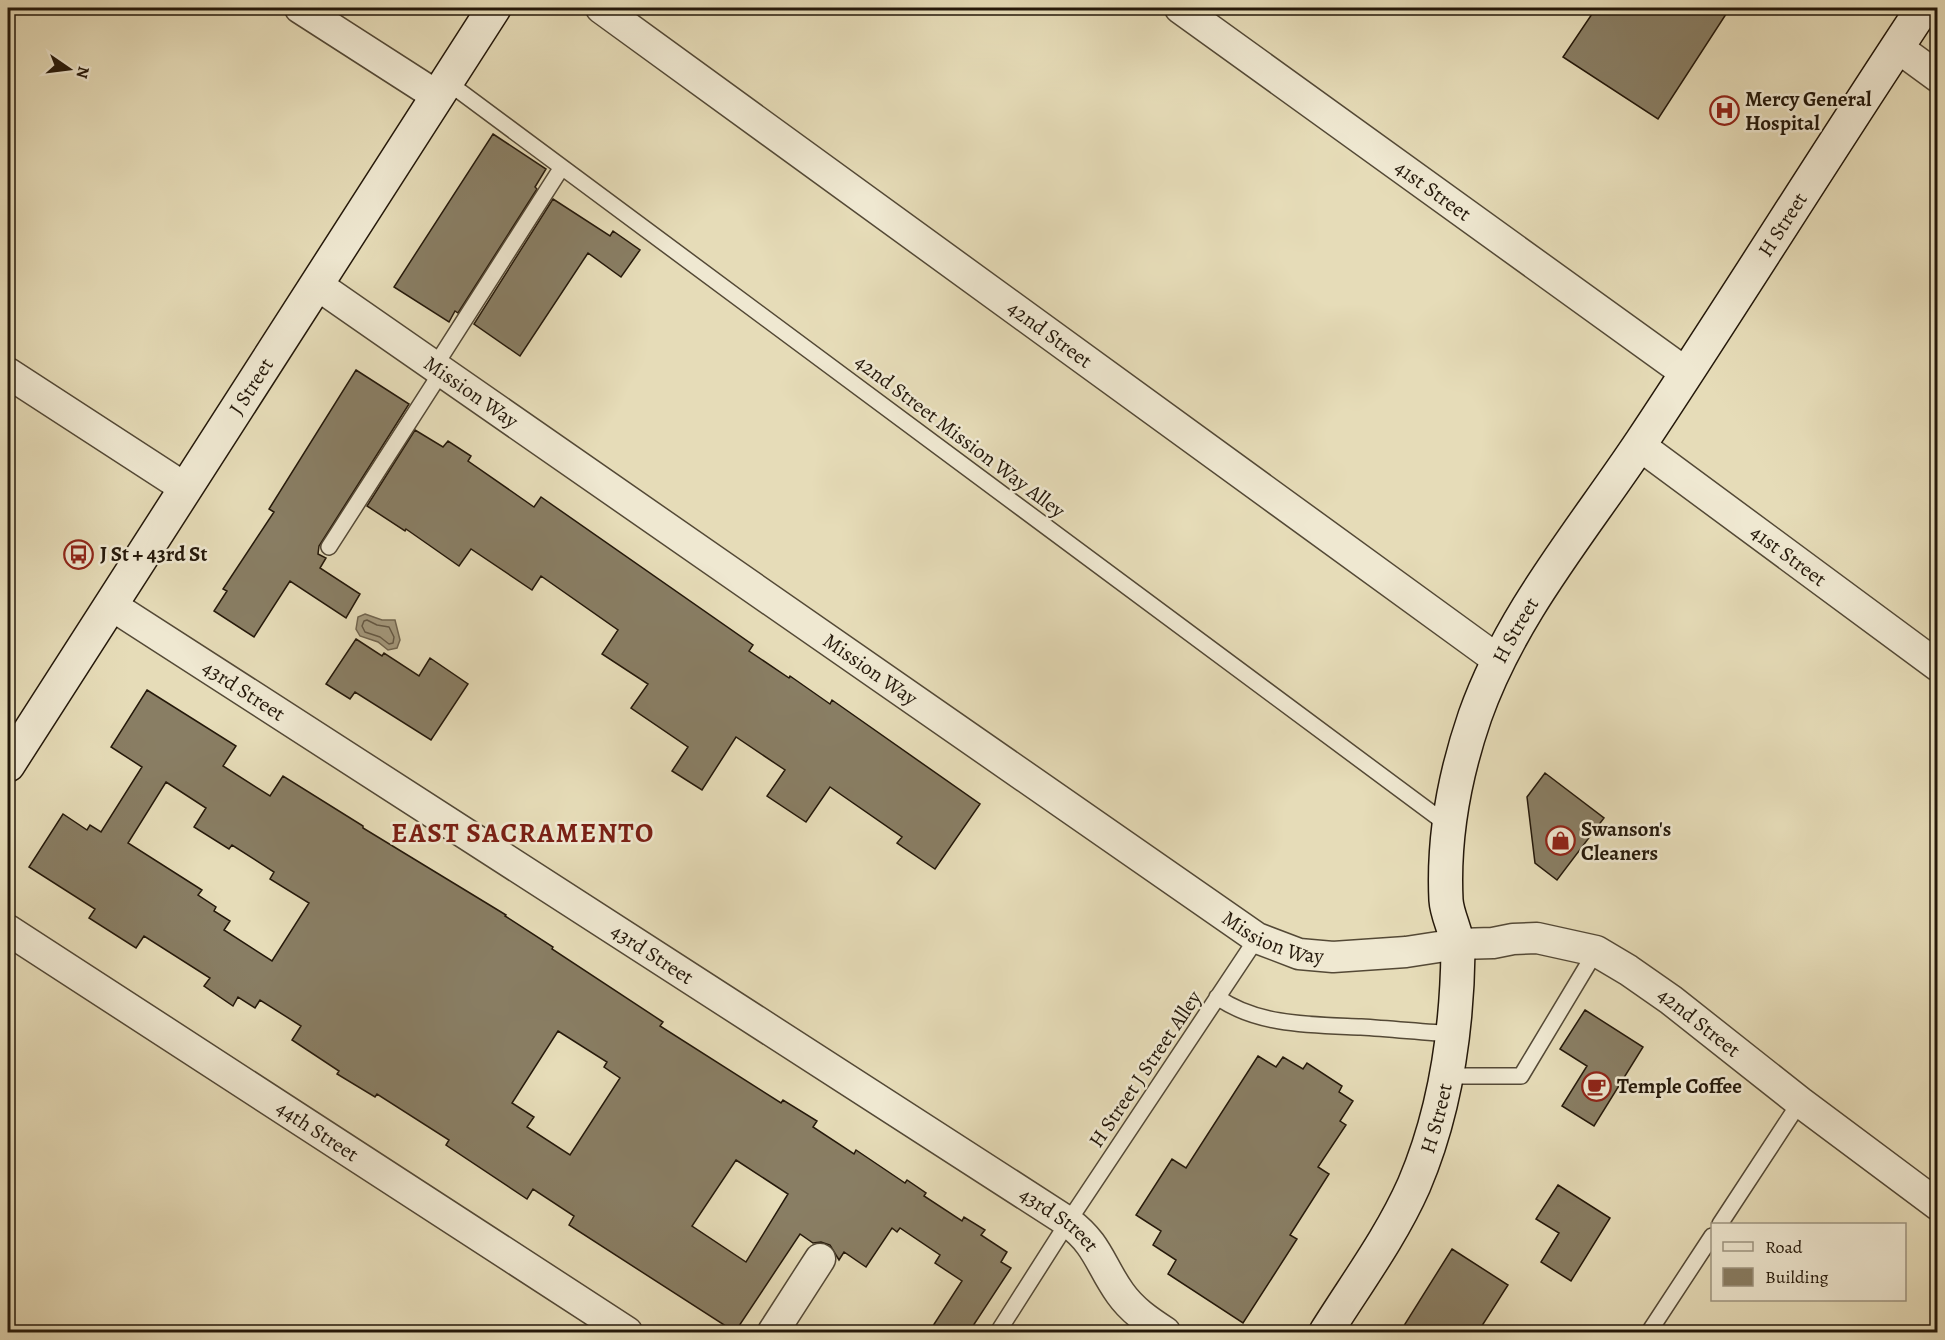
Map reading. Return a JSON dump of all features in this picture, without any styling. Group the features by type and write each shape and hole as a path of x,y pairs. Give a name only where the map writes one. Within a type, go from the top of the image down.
{"main road":[{"name":"J Street","path":"8,765 494,8"},
{"name":"H Street","path":"1326,1332 1393,1226 1414,1184 1437,1118 1448,1076 1454,1034 1458,944 1446,904 1448,825 1475,717 1498,660 1540,588 1639,445 1922,8"}],"street":[{"path":"300,8 442,88"},
{"name":"42nd Street","path":"601,8 1498,660"},
{"name":"41st Street","path":"1180,8 1686,373"},
{"path":"1897,47 1938,77"},
{"name":"Mission Way","path":"316,284 1257,938 1299,954 1333,957 1406,952 1458,944"},
{"path":"8,373 185,488"},
{"name":"41st Street","path":"1639,445 1938,666"},
{"name":"43rd Street","path":"111,605 1068,1222 1094,1246 1119,1291 1128,1302 1137,1312 1165,1332"},
{"name":"44th Street","path":"8,930 627,1332"},
{"name":"42nd Street","path":"1458,944 1537,938 1596,951 1671,1000 1800,1102 1938,1205"},
{"path":"773,1332 820,1259"}],"lane":[{"name":"42nd Street Mission Way Alley","path":"442,88 562,167 1448,825"},
{"path":"328,547 562,167"},
{"name":"H Street J Street Alley","path":"998,1332 1068,1222 1257,938"},
{"path":"1448,1076 1521,1076 1596,951"},
{"path":"1217,997 1232,1008 1294,1023 1454,1034"},
{"path":"1721,1223 1800,1102"},
{"path":"1649,1332 1711,1239"}],"water":[{"path":"365,614 382,620 395,620 400,640 397,648 388,650 378,642 360,636 356,629 358,617"}],"building":[{"path":"1596,8 1730,8 1658,119 1563,57"},
{"path":"493,134 546,169 535,187 537,189 458,313 455,311 449,322 394,287"},
{"path":"553,199 610,236 613,231 640,250 621,277 588,253 520,356 474,324"},
{"path":"356,370 409,404 319,546 318,554 326,558 320,568 360,594 346,618 290,581 254,637 214,611 227,591 223,589 274,512 269,509"},
{"path":"415,430 443,447 448,441 471,456 468,461 534,507 541,497 753,645 749,651 830,704 832,700 980,804 935,869 897,843 902,837 830,787 806,822 767,796 785,770 736,737 702,790 672,771 688,747 631,708 648,684 602,654 618,630 541,576 532,590 471,549 459,566 406,529 405,531 367,506"},
{"path":"356,639 382,656 384,653 419,676 430,658 468,684 431,740 355,692 350,699 326,684"},
{"path":"147,690 236,746 223,766 270,796 283,776 363,828 506,915 553,947 552,949 663,1022 660,1026 781,1103 783,1100 817,1121 813,1127 854,1154 856,1150 905,1183 907,1180 926,1193 924,1196 962,1221 964,1217 985,1230 981,1235 1007,1252 1001,1262 1011,1268 969,1332 929,1332 962,1281 935,1263 940,1255 900,1228 897,1232 892,1228 866,1267 844,1252 839,1260 830,1245 821,1242 813,1243 800,1234 735,1332 569,1225 574,1216 533,1189 527,1199 446,1145 449,1140 377,1094 375,1097 337,1074 339,1071 292,1040 301,1026 260,1000 255,1008 238,997 233,1006 204,986 210,978 144,936 136,948 89,918 95,909 29,867 63,814 87,830 90,825 101,832 142,767 111,747","holes":["166,782 206,808 194,827 229,849 232,845 274,872 270,879 309,903 272,961 224,930 230,921 214,911 216,907 198,895 202,890 128,843","558,1031 607,1062 604,1067 620,1078 570,1155 527,1127 534,1117 512,1103","736,1160 788,1194 746,1262 692,1226"]},
{"name":"Swanson's Cleaners","path":"1545,773 1604,818 1557,880 1535,863 1527,797"},
{"name":"Temple Coffee","path":"1585,1010 1643,1047 1594,1126 1562,1106 1587,1066 1560,1049"},
{"path":"1258,1056 1276,1067 1283,1057 1303,1069 1307,1063 1342,1086 1339,1092 1353,1101 1340,1121 1346,1125 1318,1167 1329,1174 1290,1235 1297,1239 1243,1323 1168,1274 1176,1260 1153,1245 1161,1231 1136,1215 1172,1159 1186,1168"},
{"path":"1558,1185 1610,1218 1571,1281 1541,1262 1559,1233 1536,1219"},
{"path":"1452,1249 1508,1285 1478,1332 1400,1332"}],"place":[{"name":"Mercy General Hospital","path":"1724,111"},
{"name":"J St + 43rd St","path":"79,554"},
{"name":"Swanson's Cleaners","path":"1560,841"},
{"name":"Temple Coffee","path":"1596,1086"}],"district":[{"name":"EAST SACRAMENTO","path":"523,833"}]}
